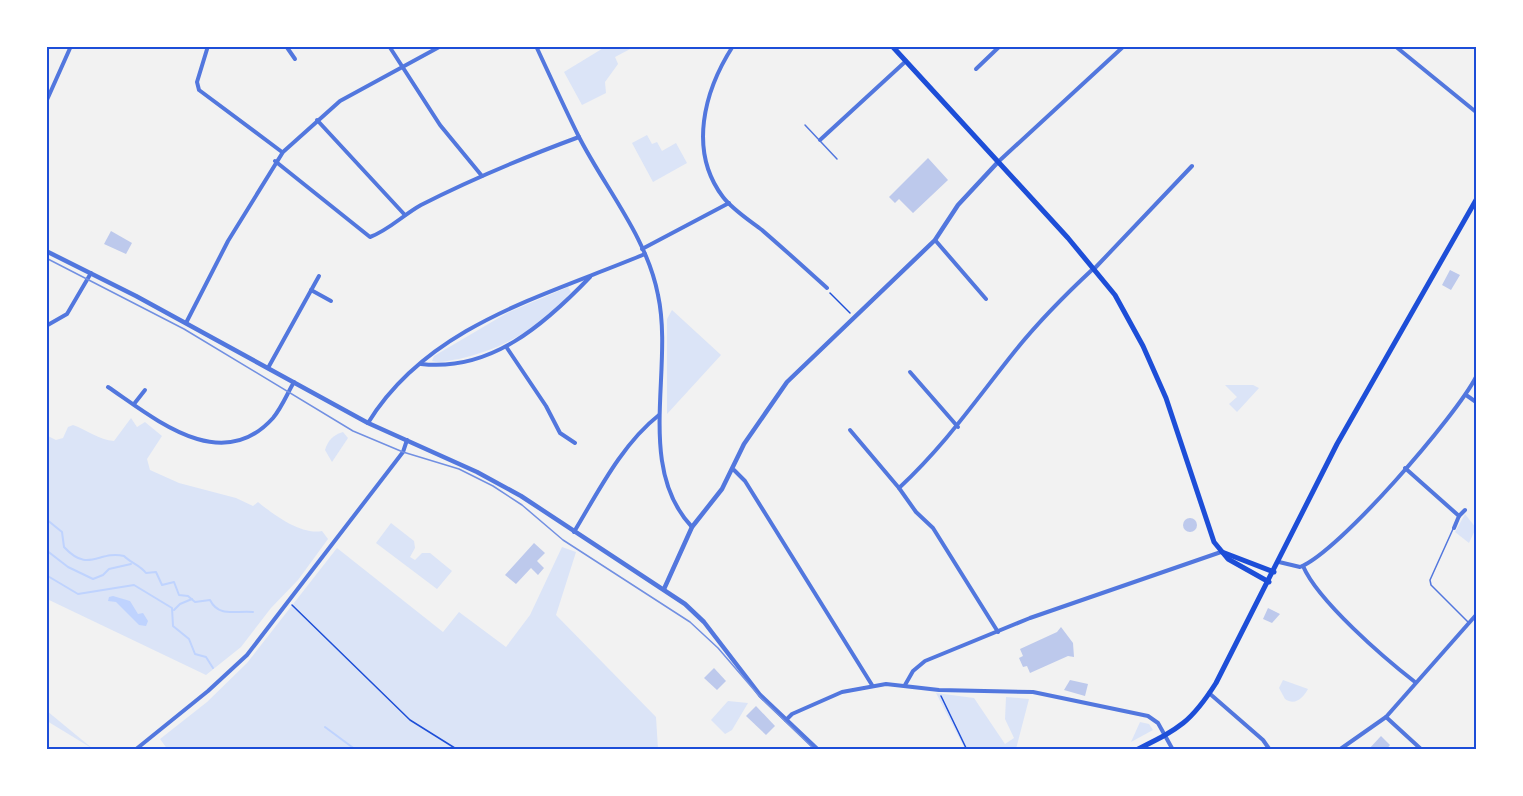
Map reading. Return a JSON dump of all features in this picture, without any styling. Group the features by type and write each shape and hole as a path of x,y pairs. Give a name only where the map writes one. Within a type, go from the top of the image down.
{"main road":[{"path":"895,48 1095,268 1125,311 1153,368 1172,416 1207,528 1221,552 1234,564 1269,582"},
{"path":"1136,750 1166,736 1195,714 1209,693 1269,582 1342,434 1476,200"},
{"path":"1221,552 1274,572"}],"street":[{"path":"46,102 71,46"},
{"path":"208,46 197,82 200,90 282,152"},
{"path":"286,46 295,59"},
{"path":"389,46 401,68 440,125 482,176"},
{"path":"186,323 228,241 274,161 282,152 317,120 357,90 441,46"},
{"path":"536,46 579,136 644,252 655,280 662,322 660,415 663,466 668,491 679,514 692,527"},
{"path":"733,46 715,84 702,131 702,146 707,168 729,203 827,288"},
{"path":"976,69 1000,46"},
{"path":"664,589 692,527 716,498 734,470 744,444 787,382 935,240 958,205 998,162 1124,46"},
{"path":"1395,46 1476,112"},
{"path":"819,140 906,61"},
{"path":"317,120 404,214"},
{"path":"274,161 370,237 381,233 404,214 482,176 579,136"},
{"path":"899,488 934,455 1016,350 1074,285 1095,268 1192,166"},
{"path":"368,423 396,384 442,347 500,313 644,252 729,203"},
{"path":"935,240 986,299"},
{"path":"46,251 186,323 368,423 477,472 521,496 664,589 704,622 748,681 817,750"},
{"path":"46,326 64,318 91,273"},
{"path":"268,368 319,276"},
{"path":"420,364 441,365 507,348 546,320 591,276"},
{"path":"311,290 331,301"},
{"path":"507,348 546,406 560,433 575,443"},
{"path":"910,372 958,427"},
{"path":"1279,562 1293,567 1303,566 1318,557 1350,528 1466,396 1476,377"},
{"path":"108,387 177,433 201,441 226,441 250,434 272,419 294,382"},
{"path":"134,404 144,390"},
{"path":"1466,396 1476,402"},
{"path":"574,532 632,443 646,425 660,415"},
{"path":"850,430 899,488 916,512 933,528 998,632"},
{"path":"135,750 194,703 240,662 403,452 407,440"},
{"path":"1405,468 1459,516"},
{"path":"734,470 746,481 872,685"},
{"path":"1454,528 1459,516 1466,510"},
{"path":"905,685 913,670 925,661 1030,618 1221,552"},
{"path":"1303,566 1315,586 1373,647 1415,682"},
{"path":"1340,750 1386,717 1476,615"},
{"path":"785,720 792,714 828,698 872,685 905,685 939,690 1033,692 1148,716 1155,719 1173,750"},
{"path":"1209,693 1246,724 1270,750"},
{"path":"1386,717 1422,750"}],"lane":[{"path":"805,125 837,159"},
{"path":"1454,528 1430,580 1431,585 1468,622"}],"path":[{"path":"827,288 854,318"},
{"path":"288,601 410,720 458,750"},
{"path":"939,690 967,750"}],"shaded area":[{"path":"605,47 634,47 615,57 618,64 605,82 606,93 582,105 564,72"},
{"path":"647,135 652,144 657,142 662,151 676,143 687,163 653,182 632,143"},
{"path":"568,287 571,292 559,305 521,335 476,355 445,362 432,361 434,356 507,313"},
{"path":"672,310 721,355 667,414 667,319"},
{"path":"1225,385 1253,385 1259,388 1237,412 1229,404 1237,397"},
{"path":"131,418 137,427 145,422 162,436 147,459 150,470 179,483 236,498 253,506 258,502 288,523 305,530 322,531 328,539 298,580 271,608 241,647 206,675 47,599 46,435 56,440 63,438 68,427 73,425 98,437 114,441"},
{"path":"343,432 348,438 332,462 325,450 326,446 331,438"},
{"path":"1465,514 1476,528 1469,543 1455,532"},
{"path":"391,523 414,541 415,548 410,557 415,560 422,553 430,553 452,571 437,589 376,543"},
{"path":"562,547 576,552 556,615 656,717 658,749 168,750 160,739 207,702 247,663 337,548 443,632 459,612 506,647 530,615"},
{"path":"1283,680 1308,689 1298,700 1289,701 1285,699 1279,688"},
{"path":"936,693 974,698 1005,744 1014,738 1005,719 1006,697 1029,699 1016,749 965,749"},
{"path":"728,701 748,703 732,730 725,734 711,720"},
{"path":"47,711 93,749 47,721"},
{"path":"1140,722 1149,724 1153,730 1131,742"}],"water":[{"path":"109,597 130,601 138,614 143,613 148,621 146,626 139,625 116,602 108,601"}],"building":[{"path":"928,158 948,180 913,213 899,199 895,203 889,197"},
{"path":"111,231 132,243 126,254 104,244"},
{"path":"1450,270 1460,275 1451,290 1442,285"},
{"path":"1190,518 1195,520 1197,525 1195,530 1190,532 1185,530 1183,525 1185,520"},
{"path":"534,543 545,553 537,561 544,568 538,575 531,568 516,584 505,575"},
{"path":"1268,608 1280,614 1272,623 1263,619"},
{"path":"1061,627 1073,643 1074,657 1068,656 1030,673 1027,666 1023,667 1019,658 1023,656 1020,649 1057,632"},
{"path":"714,668 726,681 717,690 704,678"},
{"path":"1070,680 1088,684 1085,696 1064,690"},
{"path":"756,706 775,726 766,735 746,716"},
{"path":"1381,736 1390,745 1386,750 1368,750"}],"waterway":[{"path":"46,519 62,532 64,547 80,559 124,556 146,573 156,572 162,585 174,582 179,595 188,596 195,602 210,600 214,606 223,611 253,612"},
{"path":"46,550 68,567 93,579 103,575 109,569 131,564"},
{"path":"46,575 78,594 134,585 172,608 173,626 189,639 195,654 206,657 213,668"},
{"path":"174,610 180,604 192,599"},
{"path":"325,727 356,750"}],"tram line":[{"path":"46,258 184,329 353,431 403,452 459,469 493,486 522,505 563,540 690,622 718,648 761,698 815,750"}]}
